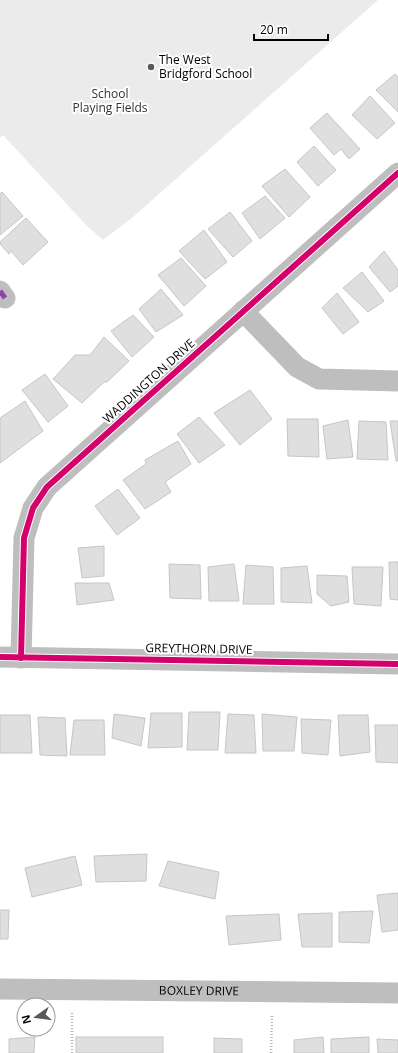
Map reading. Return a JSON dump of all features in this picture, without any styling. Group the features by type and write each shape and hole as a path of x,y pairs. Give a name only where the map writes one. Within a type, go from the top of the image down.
{"street":[{"name":"WADDINGTON DRIVE","path":"21,658 24,538 33,508 47,487 398,173"},
{"path":"243,312 296,367 319,379 398,381"},
{"name":"GREYTHORN DRIVE","path":"0,658 398,664"},
{"name":"BOXLEY DRIVE","path":"0,989 398,993"}],"path":[{"path":"72,1053 73,990"},
{"path":"271,1053 272,991"}],"green space":[{"name":"School Playing Fields","path":"0,0 378,0 133,217 103,240 86,225 3,135 0,138"}],"building":[{"path":"395,74 398,77 398,112 376,90"},
{"path":"370,96 395,123 377,139 352,115"},
{"path":"327,113 360,149 349,159 341,149 334,155 310,128"},
{"path":"314,146 336,170 318,186 297,162"},
{"path":"285,169 310,197 289,217 262,186"},
{"path":"2,192 23,216 0,235 0,194"},
{"path":"265,196 285,218 260,239 242,213"},
{"path":"230,212 252,241 233,257 208,229"},
{"path":"26,218 48,242 23,265 11,251 9,254 0,242"},
{"path":"204,230 227,262 205,279 179,251"},
{"path":"384,251 398,270 398,286 390,292 369,267"},
{"path":"181,258 206,286 184,306 158,275"},
{"path":"362,272 384,301 368,312 343,288"},
{"path":"161,289 183,315 156,332 139,309"},
{"path":"337,293 359,322 343,334 322,308"},
{"path":"133,315 154,337 132,357 111,331"},
{"path":"104,337 129,361 82,403 53,379 75,355 90,355"},
{"path":"45,374 68,406 48,422 22,390"},
{"path":"250,390 272,419 240,445 214,413"},
{"path":"25,401 43,431 0,463 0,418"},
{"path":"199,417 225,445 199,463 177,434"},
{"path":"287,419 318,419 319,457 288,456"},
{"path":"348,420 353,457 327,459 323,426"},
{"path":"359,421 386,422 388,460 357,459"},
{"path":"390,421 398,421 398,461 396,461"},
{"path":"178,441 191,464 165,482 171,492 145,509 123,480 146,464 145,460"},
{"path":"118,489 140,518 117,535 95,506"},
{"path":"104,546 104,576 82,578 78,548"},
{"path":"389,562 398,562 398,600 390,599"},
{"path":"169,564 200,565 201,599 170,598"},
{"path":"234,564 239,601 209,601 208,567"},
{"path":"246,565 273,567 274,604 243,604"},
{"path":"307,566 312,603 281,602 281,568"},
{"path":"352,567 383,567 381,606 354,604"},
{"path":"317,575 347,576 349,602 331,606 317,594"},
{"path":"75,583 109,583 114,600 77,605"},
{"path":"189,712 220,712 218,750 187,750"},
{"path":"151,713 182,713 182,747 148,748"},
{"path":"114,714 145,718 141,746 112,738"},
{"path":"228,714 254,715 256,753 225,753"},
{"path":"262,714 297,717 294,751 263,751"},
{"path":"0,715 30,715 32,753 0,753"},
{"path":"338,715 368,715 370,752 340,756"},
{"path":"38,717 65,718 67,756 40,755"},
{"path":"301,719 331,720 328,755 302,753"},
{"path":"74,720 104,720 105,755 70,755"},
{"path":"375,725 398,725 398,763 376,762"},
{"path":"147,854 146,881 96,882 94,856"},
{"path":"75,856 82,885 32,897 25,868"},
{"path":"168,861 219,872 215,899 159,886"},
{"path":"398,893 398,930 382,932 377,895"},
{"path":"0,910 9,910 8,939 0,939"},
{"path":"373,911 369,943 339,942 339,912"},
{"path":"332,913 332,947 302,947 298,914"},
{"path":"279,914 281,940 229,945 226,916"},
{"path":"35,1037 34,1053 9,1053 9,1039"},
{"path":"76,1037 163,1037 163,1053 76,1053"},
{"path":"323,1037 324,1053 294,1053 294,1040"},
{"path":"369,1037 369,1053 331,1053 331,1039"},
{"path":"214,1038 242,1039 242,1053 214,1053"},
{"path":"377,1039 398,1040 398,1053 378,1053"}],"marked path":[{"path":"0,291 5,298"}],"cycle path":[{"path":"21,658 24,538 33,508 47,487 398,173"},
{"path":"0,657 398,664"}],"place":[{"name":"The West Bridgford School","path":"151,67"}]}
